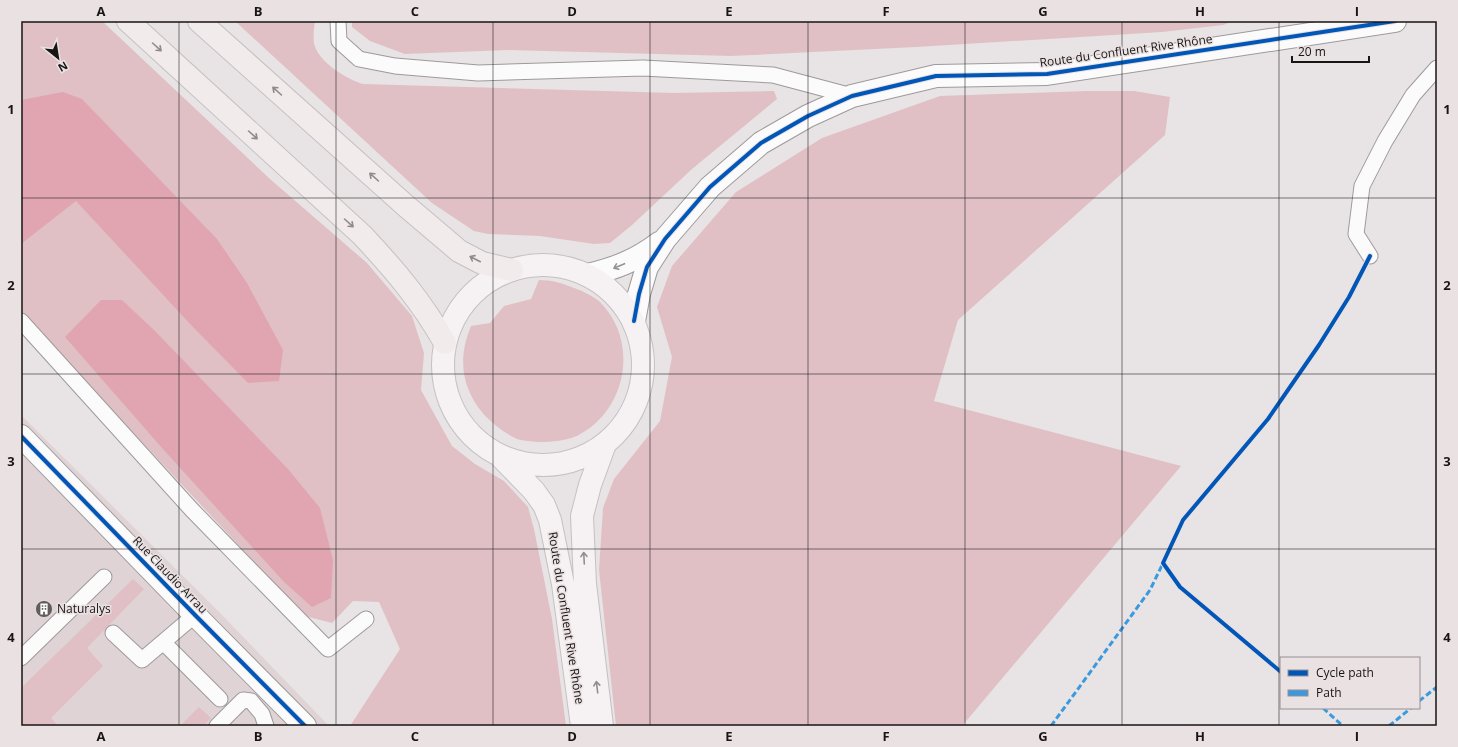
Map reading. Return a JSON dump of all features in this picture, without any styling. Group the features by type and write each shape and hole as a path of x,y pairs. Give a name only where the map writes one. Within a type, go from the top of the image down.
{"highway":[{"path":"128,21 362,235 394,269 415,296 435,325 445,343"},
{"path":"198,21 406,206 459,251 482,263 512,270"}],"main road":[{"path":"538,265 563,267 588,275 606,286 622,302 634,321 640,337 644,373 640,393 632,412 620,430 605,444 581,458 554,465 527,464 500,456 481,444 465,429 453,410 445,388 442,366 445,343 454,319 469,298 489,281 512,270 538,265"},
{"name":"Route du Confluent Rive Rhône","path":"602,726 585,584 582,516 590,485 605,444"},
{"name":"Route du Confluent Rive Rhône","path":"500,456 534,491 544,505 550,520 563,584 582,726"}],"street":[{"name":"Route du Confluent Rive Rhône","path":"634,321 639,294 647,267 665,239 710,187 761,143 808,116 852,96 936,76 1047,74 1395,21"},
{"name":"Route du Confluent Rive Rhône","path":"588,275 614,268 642,256 665,239"},
{"name":"Rue Claudio Arrau","path":"21,436 305,726"}],"lane":[{"path":"338,21 340,41 359,59 395,66 478,73 643,68 773,76 852,96"},
{"path":"1370,256 1356,234 1362,186 1385,141 1413,95 1437,68"},
{"path":"21,321 192,510 328,649 366,619"},
{"path":"21,658 104,577"},
{"path":"113,633 142,660 195,615"},
{"path":"163,642 220,700"},
{"path":"216,726 243,700 251,701 262,714 266,726"}],"shaded area":[{"path":"21,21 102,21 270,179 367,263 412,316 424,353 421,390 452,446 475,464 504,481 528,507 534,529 552,619 566,726 350,726 400,649 379,602 353,601 332,623 305,616 21,313"},
{"path":"235,21 315,21 314,43 316,50 326,63 341,74 363,84 674,93 774,91 777,99 692,169 632,225 610,243 594,244 540,236 488,234 474,231 432,203"},
{"path":"352,21 1234,21 1223,25 1162,32 916,47 731,56 508,50 405,54 370,41 352,27"},
{"path":"1087,91 1134,91 1170,97 1165,135 958,320 934,401 1181,466 962,726 616,726 599,570 603,508 614,479 660,421 672,357 657,307 672,266 736,192 822,138 940,96"},
{"path":"63,92 82,99 217,239 247,283 283,350 279,381 248,383 191,325 76,201 21,244 21,100"},
{"path":"539,280 553,281 565,285 584,292 600,302 612,317 620,335 623,353 622,372 618,390 610,406 598,421 582,433 572,438 538,442 519,440 512,437 498,427 481,411 469,391 463,360 464,349 471,326 490,323 504,306 531,299"},
{"path":"101,300 122,300 154,330 288,469 320,508 333,560 331,598 312,607 284,582 162,448 65,337"},
{"path":"21,415 220,613 329,726 21,726"},
{"path":"133,579 144,589 87,648 103,666 51,718 58,726 21,726 21,688"},
{"path":"199,707 211,718 203,726 180,726"}],"marked path":[{"path":"1051,726 1150,590 1164,561"},
{"path":"1420,700 1437,687"},
{"path":"1324,709 1343,726"},
{"path":"1389,726 1410,709"}],"cycle path":[{"path":"634,321 639,294 647,267 665,239 710,187 761,143 808,116 852,96 936,76 1047,74 1395,21"},
{"path":"1280,671 1180,587 1163,563 1183,520 1268,419 1319,345 1349,297 1370,256"},
{"path":"21,436 305,726"}],"place":[{"name":"Naturalys","path":"44,609"}]}
